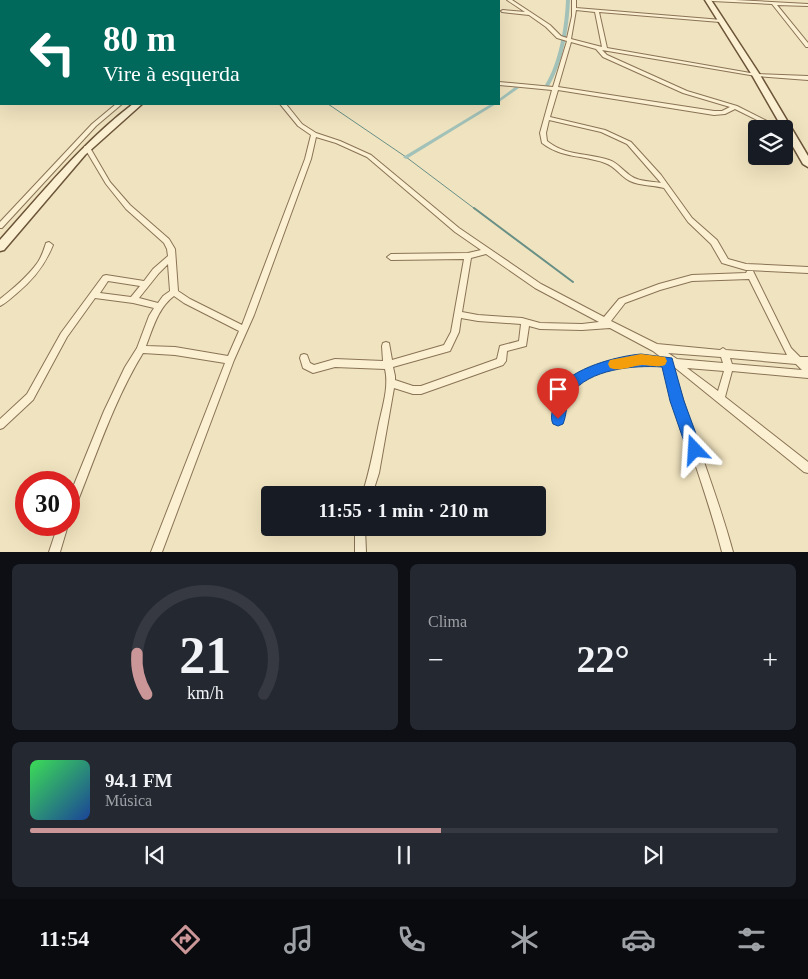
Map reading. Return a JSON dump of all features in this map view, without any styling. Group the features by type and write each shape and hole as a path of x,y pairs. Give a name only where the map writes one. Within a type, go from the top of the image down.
{"street":[{"path":"509,0 559,37 598,48 756,75 808,78"},
{"path":"574,0 569,40 542,138 553,149 603,160 619,168 626,176 633,179 643,183 665,186"},
{"path":"780,120 756,75 720,21 710,0 808,5"},
{"path":"774,4 808,46"},
{"path":"574,9 720,21"},
{"path":"503,11 530,14"},
{"path":"597,11 605,49"},
{"path":"598,48 603,55 668,85 692,95 735,108 761,120"},
{"path":"500,83 555,88 714,113 723,113 735,108"},
{"path":"0,226 94,124 118,105"},
{"path":"0,247 87,147 118,118 137,105"},
{"path":"283,105 300,125 314,134 369,156 456,230 538,286 656,348 670,362 720,398 808,468"},
{"path":"548,118 603,131 621,138 636,150 674,195 690,220 714,242 725,261 746,267 808,270"},
{"path":"156,552 230,360 244,330 304,168 314,134"},
{"path":"793,142 808,164"},
{"path":"87,147 108,183 128,207 166,241 171,249 174,292"},
{"path":"0,303 32,276 44,260 49,245"},
{"path":"391,257 468,256 487,251"},
{"path":"304,358 306,364 313,369 335,363 388,365 447,348 455,332 468,256"},
{"path":"133,300 144,284 172,257"},
{"path":"746,267 788,351 808,372"},
{"path":"609,323 622,301 659,287 692,278 752,276"},
{"path":"0,425 30,397 64,335 106,278 144,284"},
{"path":"174,292 187,301 244,330"},
{"path":"80,482 109,411 128,370 141,349 153,316 159,306 174,292"},
{"path":"94,295 133,300 159,306"},
{"path":"458,314 557,328 609,323"},
{"path":"390,383 413,390 421,390 500,362 502,361 503,349 523,343 525,322"},
{"path":"369,486 380,444 391,376 386,346"},
{"path":"656,348 723,352 808,361"},
{"path":"141,349 175,351 230,360"},
{"path":"720,398 729,367 723,352"},
{"path":"558,419 564,393 571,384 589,373 624,362 641,360 808,372"},
{"path":"670,362 677,401 710,494 728,552"},
{"path":"54,552 59,536"},
{"path":"360,536 361,552"}],"waterway":[{"path":"547,85 555,69 562,44 568,0"},
{"path":"500,100 517,88"},
{"path":"329,105 406,157 475,209"},
{"path":"406,157 492,105"},
{"path":"474,208 573,282"}],"slow traffic":[{"path":"615,364 641,360 661,361"}],"route":[{"path":"558,419 560,403 564,393 571,384 589,373 624,362 641,360 667,362 677,401 695,450"}]}
